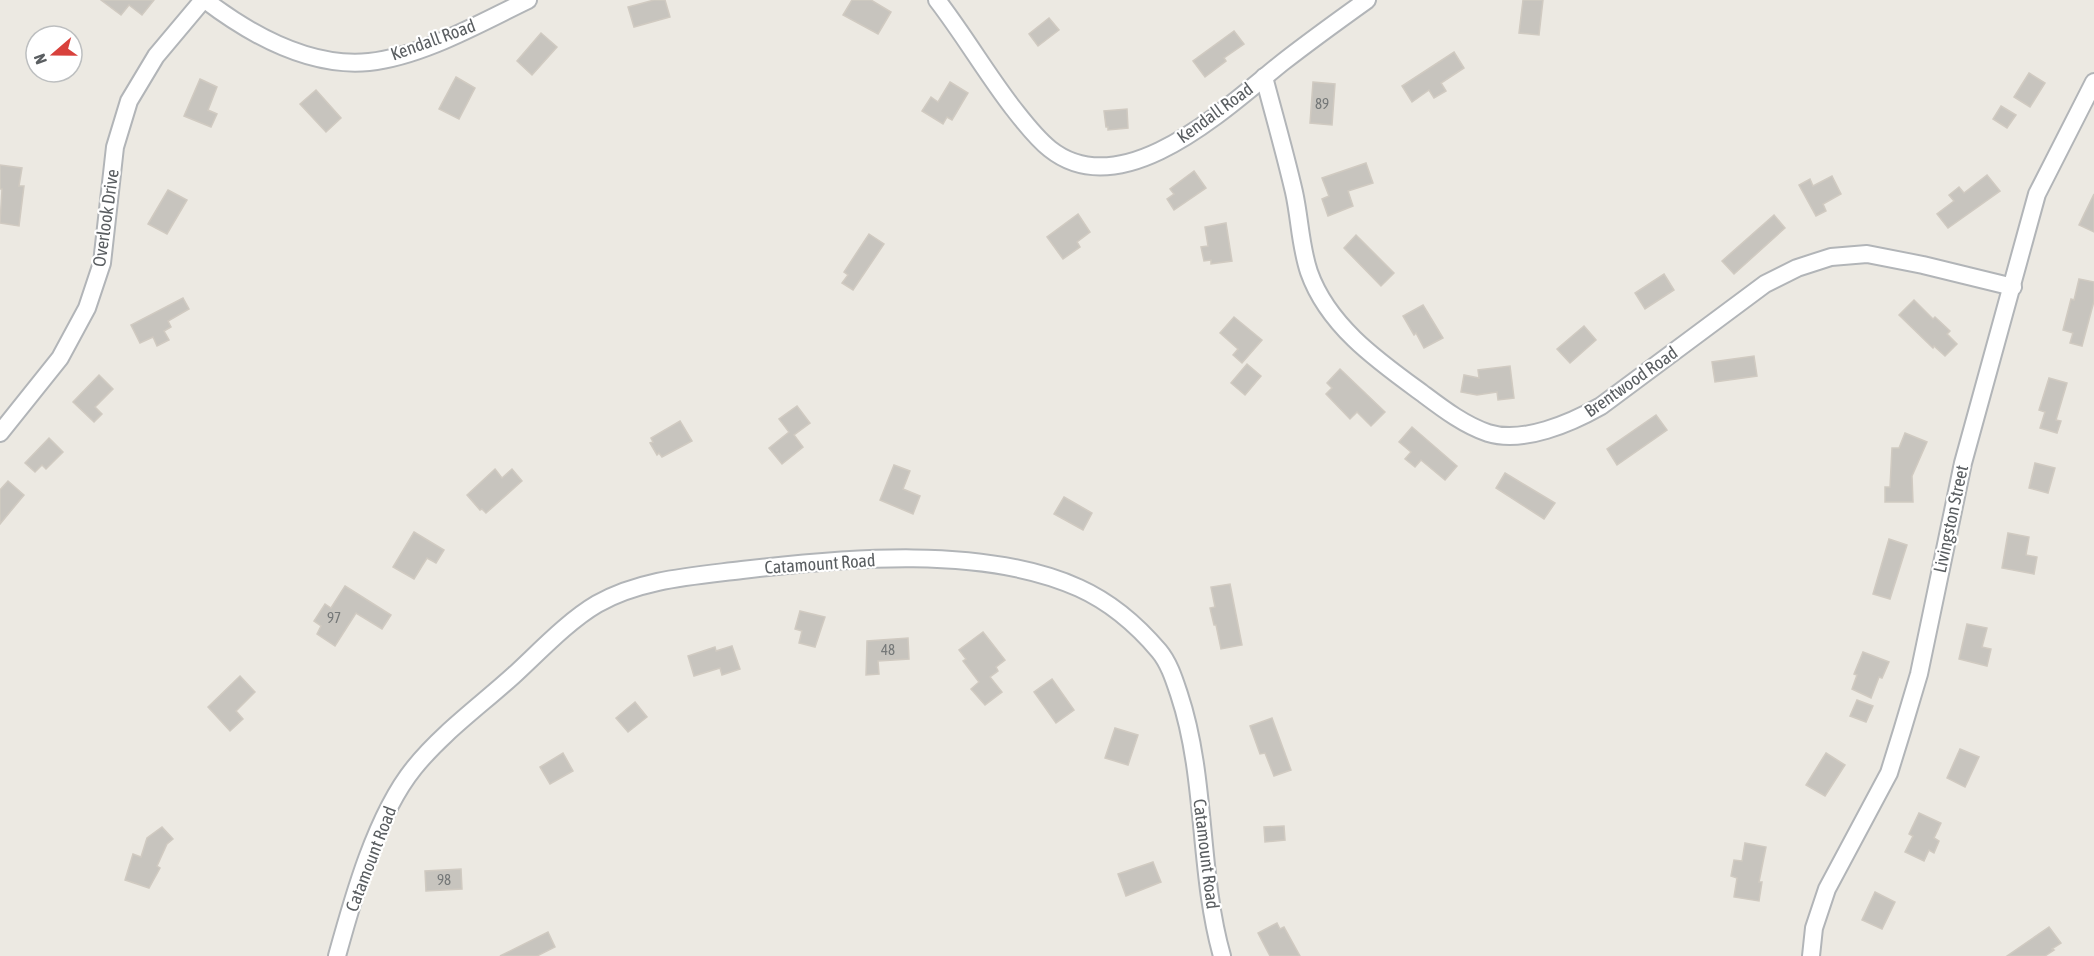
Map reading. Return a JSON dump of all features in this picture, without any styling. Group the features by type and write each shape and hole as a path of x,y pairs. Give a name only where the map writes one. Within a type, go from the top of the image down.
{"street":[{"name":"Kendall Road","path":"204,0 232,21 278,46 327,60 369,62 403,54 457,35 528,0"},
{"name":"Overlook Drive","path":"0,433 60,358 87,308 102,263 115,147 129,101 156,56 204,0"},
{"name":"Kendall Road","path":"938,0 999,90 1026,124 1050,149 1070,161 1098,167 1128,163 1164,149 1206,124 1302,47 1367,0"},
{"name":"Brentwood Road","path":"1264,77 1294,194 1300,238 1310,273 1325,303 1347,332 1398,376 1453,416 1489,433 1512,435 1540,432 1574,421 1601,406 1765,284 1797,268 1831,257 1867,254 2013,287"},
{"name":"Livingston Street","path":"1811,956 1814,928 1827,889 1889,773 1902,731 1918,674 1963,463 2037,194 2094,82"},
{"name":"Catamount Road","path":"337,956 353,898 379,830 399,790 414,768 441,740 597,604 627,591 675,578 782,565 927,558 993,565 1041,575 1078,587 1113,606 1161,653 1174,678 1186,715 1197,777 1217,939 1222,956"}],"building":[{"path":"101,0 154,0 142,15 129,5 121,15"},
{"path":"654,0 665,0 670,17 634,27 628,7"},
{"path":"852,0 871,0 891,12 878,34 843,15"},
{"path":"1523,0 1543,0 1539,35 1519,33"},
{"path":"1049,18 1059,30 1038,46 1029,34"},
{"path":"1234,31 1244,44 1224,58 1226,61 1205,77 1193,61"},
{"path":"541,33 557,47 532,75 517,61"},
{"path":"1454,52 1464,68 1441,83 1446,91 1434,98 1429,90 1412,102 1402,86"},
{"path":"2029,73 2045,83 2030,107 2014,97"},
{"path":"456,77 475,88 459,119 439,109"},
{"path":"200,79 217,87 208,110 217,114 211,127 184,116"},
{"path":"950,82 968,93 952,120 947,117 943,124 922,111 931,97 938,102"},
{"path":"1313,82 1335,84 1332,125 1310,123"},
{"path":"316,90 341,118 326,132 300,104"},
{"path":"2001,106 2016,115 2007,128 1993,119"},
{"path":"1127,109 1128,128 1108,130 1104,111"},
{"path":"1366,163 1373,183 1348,191 1353,206 1328,216 1322,199 1329,196 1322,178"},
{"path":"0,165 22,168 19,186 24,186 19,226 0,223 2,189 0,189"},
{"path":"1194,171 1206,188 1174,210 1167,199 1174,194 1170,189"},
{"path":"1987,175 2000,191 1948,228 1937,214 1954,201 1949,195 1959,187 1964,193"},
{"path":"1832,176 1841,194 1823,204 1826,211 1816,216 1799,185 1810,179 1813,186"},
{"path":"168,190 187,200 167,234 148,224"},
{"path":"2094,194 2094,232 2079,225"},
{"path":"1078,214 1090,232 1077,242 1080,247 1063,259 1047,237"},
{"path":"1774,215 1785,228 1734,274 1722,261"},
{"path":"1226,223 1232,261 1211,264 1211,260 1204,261 1201,247 1208,246 1205,227"},
{"path":"869,234 884,244 853,290 842,283 848,275 844,272"},
{"path":"1356,235 1394,273 1381,286 1344,248"},
{"path":"1664,274 1674,290 1645,309 1635,293"},
{"path":"2079,279 2094,282 2094,301 2082,346 2070,343 2073,333 2063,330"},
{"path":"183,298 189,309 168,321 171,327 164,331 169,340 157,346 153,337 140,343 131,325"},
{"path":"1914,300 1933,319 1935,317 1950,331 1947,334 1957,344 1945,356 1934,346 1933,348 1899,315"},
{"path":"1423,305 1443,338 1424,348 1403,316"},
{"path":"1234,317 1262,340 1242,363 1233,355 1238,349 1220,333"},
{"path":"1584,326 1596,340 1570,363 1557,349"},
{"path":"1754,356 1757,376 1715,382 1712,362"},
{"path":"1247,364 1261,376 1245,395 1231,383"},
{"path":"1510,366 1514,398 1498,400 1497,392 1477,395 1461,392 1464,375 1479,378 1478,370"},
{"path":"1340,369 1385,412 1371,426 1357,412 1350,419 1326,394 1332,388 1327,383"},
{"path":"99,375 113,389 95,407 102,414 94,422 73,402"},
{"path":"2049,378 2067,383 2056,420 2061,421 2057,433 2040,428 2045,412 2039,410"},
{"path":"797,406 810,423 794,435 803,447 782,464 769,448 789,432 779,419"},
{"path":"1656,415 1667,430 1617,465 1607,449"},
{"path":"680,421 692,441 662,457 659,453 657,455 650,443 653,442 651,438"},
{"path":"1412,427 1457,466 1445,480 1421,460 1415,467 1405,459 1411,452 1399,442"},
{"path":"1905,433 1927,442 1912,476 1913,502 1885,502 1885,487 1890,487 1892,448 1899,448"},
{"path":"49,438 63,452 46,469 42,465 35,472 25,463"},
{"path":"2035,463 2055,468 2048,493 2029,488"},
{"path":"894,465 910,471 903,489 920,496 913,514 880,500"},
{"path":"495,469 502,478 512,469 522,481 486,513 480,510 467,495"},
{"path":"1505,473 1555,503 1544,519 1496,488"},
{"path":"8,481 24,495 0,524 0,490"},
{"path":"1064,497 1092,513 1083,530 1054,514"},
{"path":"414,532 444,550 436,563 427,558 414,579 393,567"},
{"path":"2008,533 2029,537 2026,555 2037,557 2034,574 2002,568"},
{"path":"1889,539 1907,545 1890,599 1873,594"},
{"path":"1230,584 1242,645 1221,649 1210,608 1215,607 1211,587"},
{"path":"345,586 391,615 382,629 356,613 335,646 317,634 321,626 314,621 325,604 331,608"},
{"path":"800,611 825,617 815,647 799,643 802,631 795,629"},
{"path":"1967,624 1987,628 1982,647 1991,649 1987,666 1959,659"},
{"path":"983,632 1005,660 996,667 998,671 990,677 1002,692 985,705 971,689 979,682 963,661 966,659 959,650"},
{"path":"908,638 909,659 878,661 879,674 866,675 867,641"},
{"path":"732,646 740,669 722,675 720,668 694,676 688,656 715,647 716,651"},
{"path":"1863,652 1889,662 1882,678 1879,677 1871,698 1852,689 1857,675 1854,674"},
{"path":"240,676 255,692 236,711 243,719 230,731 208,707"},
{"path":"1052,679 1074,710 1056,723 1034,692"},
{"path":"1857,700 1873,706 1866,722 1850,716"},
{"path":"635,702 647,717 628,732 616,718"},
{"path":"1272,718 1291,770 1274,776 1265,753 1260,754 1250,726"},
{"path":"1115,728 1138,735 1128,765 1105,758"},
{"path":"1960,749 1979,757 1965,787 1947,778"},
{"path":"563,753 573,771 550,784 540,767"},
{"path":"1826,753 1845,765 1825,796 1806,785"},
{"path":"1919,813 1941,823 1934,838 1939,841 1934,853 1929,850 1924,861 1905,852 1913,836 1909,834"},
{"path":"1284,826 1285,840 1265,842 1264,827"},
{"path":"162,827 173,839 167,844 157,866 160,868 149,888 125,880 133,854 141,857 147,838"},
{"path":"1745,843 1766,847 1759,882 1762,882 1759,901 1734,897 1737,878 1731,876 1734,860 1742,861"},
{"path":"1153,862 1161,882 1126,896 1118,874"},
{"path":"461,869 462,889 426,891 425,871"},
{"path":"1875,892 1895,902 1882,929 1862,920"},
{"path":"1277,923 1280,929 1284,927 1300,956 1270,956 1258,933"},
{"path":"2049,927 2061,943 2052,949 2054,950 2045,956 2007,956"},
{"path":"548,932 555,947 537,956 500,956"}]}
